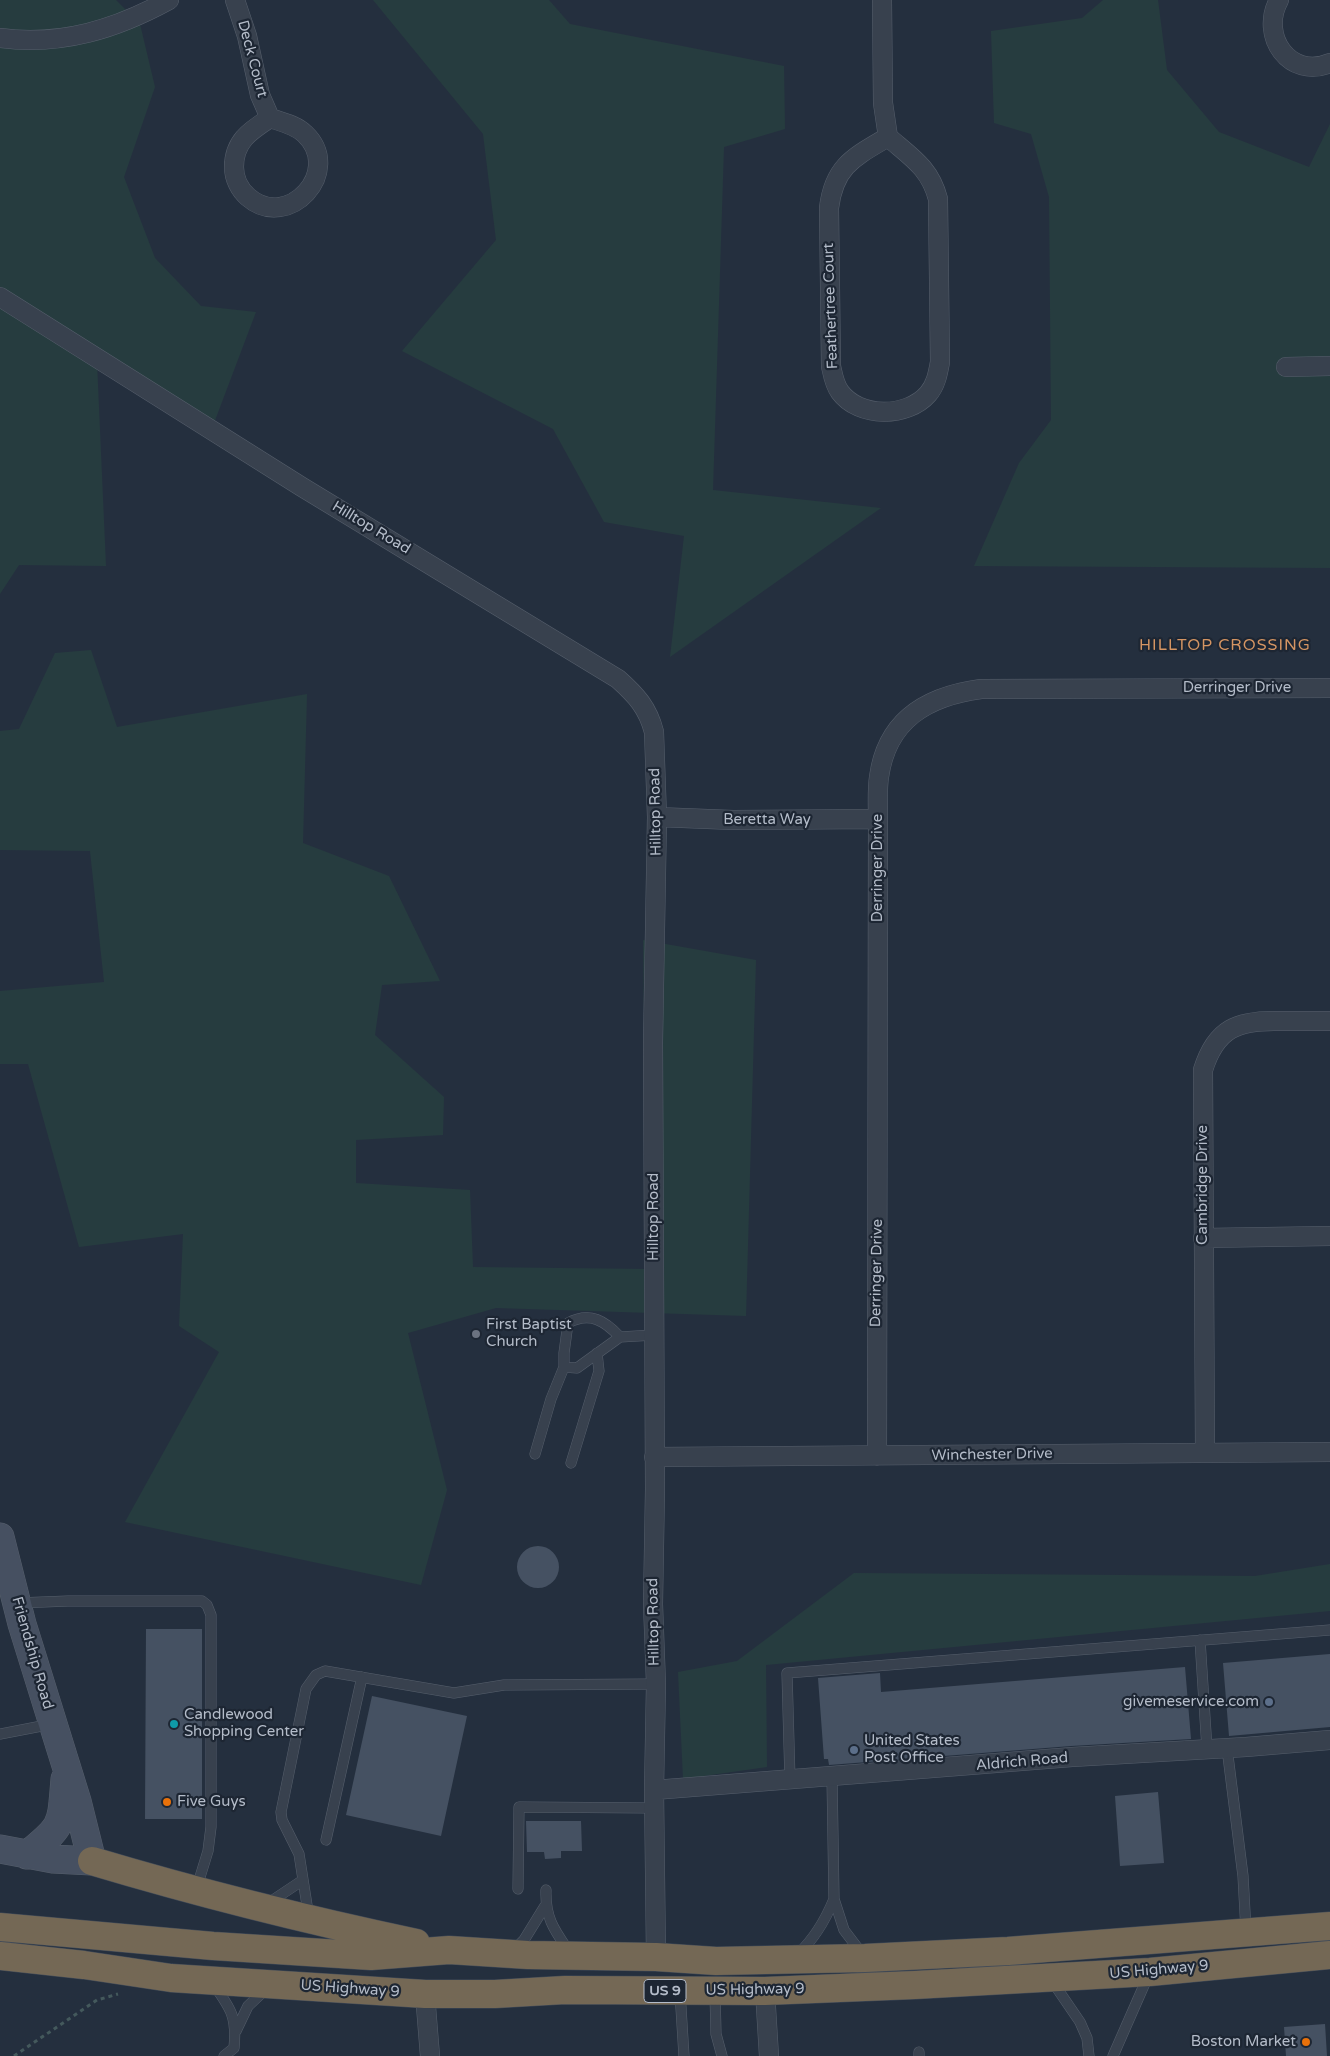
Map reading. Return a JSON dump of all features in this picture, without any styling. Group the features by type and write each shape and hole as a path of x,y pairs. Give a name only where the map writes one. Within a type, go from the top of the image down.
{"highway":[{"path":"92,1861 260,1908 449,1950"},
{"name":"US Highway 9","path":"0,1927 213,1946 371,1956 449,1950 508,1954 656,1957 716,1962 865,1958 1008,1951 1330,1926"},
{"name":"US Highway 9","path":"0,1956 84,1965 171,1978 425,1994 495,1994 565,1990 765,1991 1050,1978 1150,1972 1330,1955"}],"street":[{"path":"0,38 49,39 94,32 137,17 170,0"},
{"name":"Deck Court","path":"235,0 247,36 260,95 270,118"},
{"path":"882,0 883,103 888,137"},
{"path":"1279,0 1274,10 1272,25 1273,36 1280,50 1287,57 1300,64 1312,66 1330,63"},
{"path":"270,118 292,126 304,134 313,144 317,155 318,170 316,179 302,198 290,205 264,206 251,200 244,194 236,182 234,155 240,141 249,131 270,118"},
{"name":"Feathertree Court","path":"888,137 920,164 934,184 938,199 940,362 938,376 932,389 918,402 905,409 875,411 862,408 849,401 840,392 831,366 829,208 831,192 836,179 843,169 859,155 888,137"},
{"name":"Hilltop Road","path":"0,297 302,487 618,679 637,696 651,721 654,732 657,817 653,1042 653,1604 656,1684 654,1799 656,1957"},
{"path":"1286,367 1330,366"},
{"name":"Derringer Drive","path":"877,1456 878,778 883,756 896,731 917,710 937,699 957,692 990,689 1330,688"},
{"name":"Beretta Way","path":"657,817 733,820 878,819"},
{"name":"Cambridge Drive","path":"1205,1453 1203,1070 1207,1056 1218,1038 1229,1029 1238,1025 1258,1020 1330,1021"},
{"path":"1203,1238 1330,1236"},
{"name":"Winchester Drive","path":"654,1457 1330,1452"},
{"name":"Friendship Road","path":"0,1537 52,1724 77,1801 92,1861"},
{"name":"Aldrich Road","path":"654,1799 790,1780 1330,1740"},
{"name":"Friendship Road","path":"27,1855 53,1834 59,1824 62,1813 66,1768"},
{"path":"0,1850 53,1859 92,1861"},
{"path":"765,1991 769,2056"},
{"path":"425,1994 430,2056"}],"lane":[{"path":"535,1454 551,1399 564,1367 568,1323 579,1317 596,1319 609,1325 620,1337"},
{"path":"564,1367 577,1368 620,1337 654,1335"},
{"path":"570,1463 599,1370 597,1353"},
{"path":"18,1603 202,1601 207,1606 211,1616 211,1827 208,1851 195,1890"},
{"path":"790,1780 787,1673 1330,1630"},
{"path":"1200,1640 1207,1749"},
{"name":"Hilltop Road","path":"310,1920 299,1854 282,1820 281,1812 306,1689 316,1675 325,1671 454,1693 504,1686 656,1684"},
{"path":"326,1840 362,1677"},
{"path":"0,1734 52,1724"},
{"path":"1227,1748 1243,1876 1246,1933"},
{"path":"832,1777 834,1899 844,1930 865,1958"},
{"path":"518,1889 519,1807 654,1799"},
{"path":"260,1908 303,1880"},
{"path":"546,1890 545,1906 550,1924 572,1956"},
{"path":"792,1960 812,1941 824,1922 834,1899"},
{"path":"508,1954 524,1940 545,1906"},
{"path":"1113,2056 1150,1972"},
{"path":"1050,1978 1080,2022 1088,2038 1090,2056"},
{"path":"211,1980 232,2010 236,2031 234,2048 224,2056"},
{"path":"236,2031 248,2006 273,1984"},
{"path":"680,1991 684,2056"},
{"path":"715,1991 716,2034 722,2056"}],"path":[{"path":"14,2056 97,2000 116,1994 124,1994"}],"green space":[{"path":"0,0 116,0 140,24 155,87 124,177 155,258 201,306 256,312 211,431 97,362 106,566 19,565 0,594"},
{"path":"373,0 549,0 570,24 784,66 785,129 724,147 713,490 881,508 670,657 684,536 604,522 553,429 402,351 496,240 483,134"},
{"path":"1103,0 1158,0 1167,70 1219,132 1309,167 1330,124 1330,568 974,566 1019,463 1051,420 1049,197 1031,134 994,123 991,31 1082,18"},
{"path":"91,650 117,727 307,694 303,843 389,876 440,981 382,985 375,1035 444,1097 443,1135 356,1140 356,1183 470,1190 473,1267 647,1269 643,940 756,960 746,1316 496,1308 408,1333 447,1490 421,1585 125,1522 219,1352 179,1326 183,1234 79,1247 28,1064 0,1064 0,991 104,982 90,851 0,850 0,731 19,729 55,653"},
{"path":"1330,1564 1330,1611 766,1665 767,1767 683,1779 678,1672 737,1661 854,1573 1255,1576"}],"building":[{"path":"534,1546 542,1546 553,1552 559,1567 553,1582 542,1588 534,1588 523,1582 517,1571 517,1563 523,1552"},
{"name":"Candlewood Shopping Center","path":"146,1629 202,1629 202,1819 145,1819"},
{"path":"1330,1654 1330,1727 1229,1736 1223,1663"},
{"path":"1185,1667 1191,1739 1071,1746 829,1765 828,1759 824,1759 818,1678 880,1673 881,1692"},
{"path":"372,1696 467,1716 441,1836 346,1815"},
{"path":"1158,1792 1164,1863 1120,1866 1115,1796"},
{"path":"526,1821 581,1821 582,1851 561,1851 561,1858 545,1859 544,1852 527,1852"},
{"name":"Boston Market","path":"1325,2024 1327,2056 1286,2056 1284,2027"}],"place":[{"name":"First Baptist Church","path":"476,1334"},
{"name":"givemeservice.com","path":"1269,1702"},
{"name":"Candlewood Shopping Center","path":"174,1724"},
{"name":"United States Post Office","path":"854,1750"},
{"name":"Five Guys","path":"167,1802"},
{"name":"Boston Market","path":"1306,2042"}],"district":[{"name":"HILLTOP CROSSING","path":"1225,646"}]}
